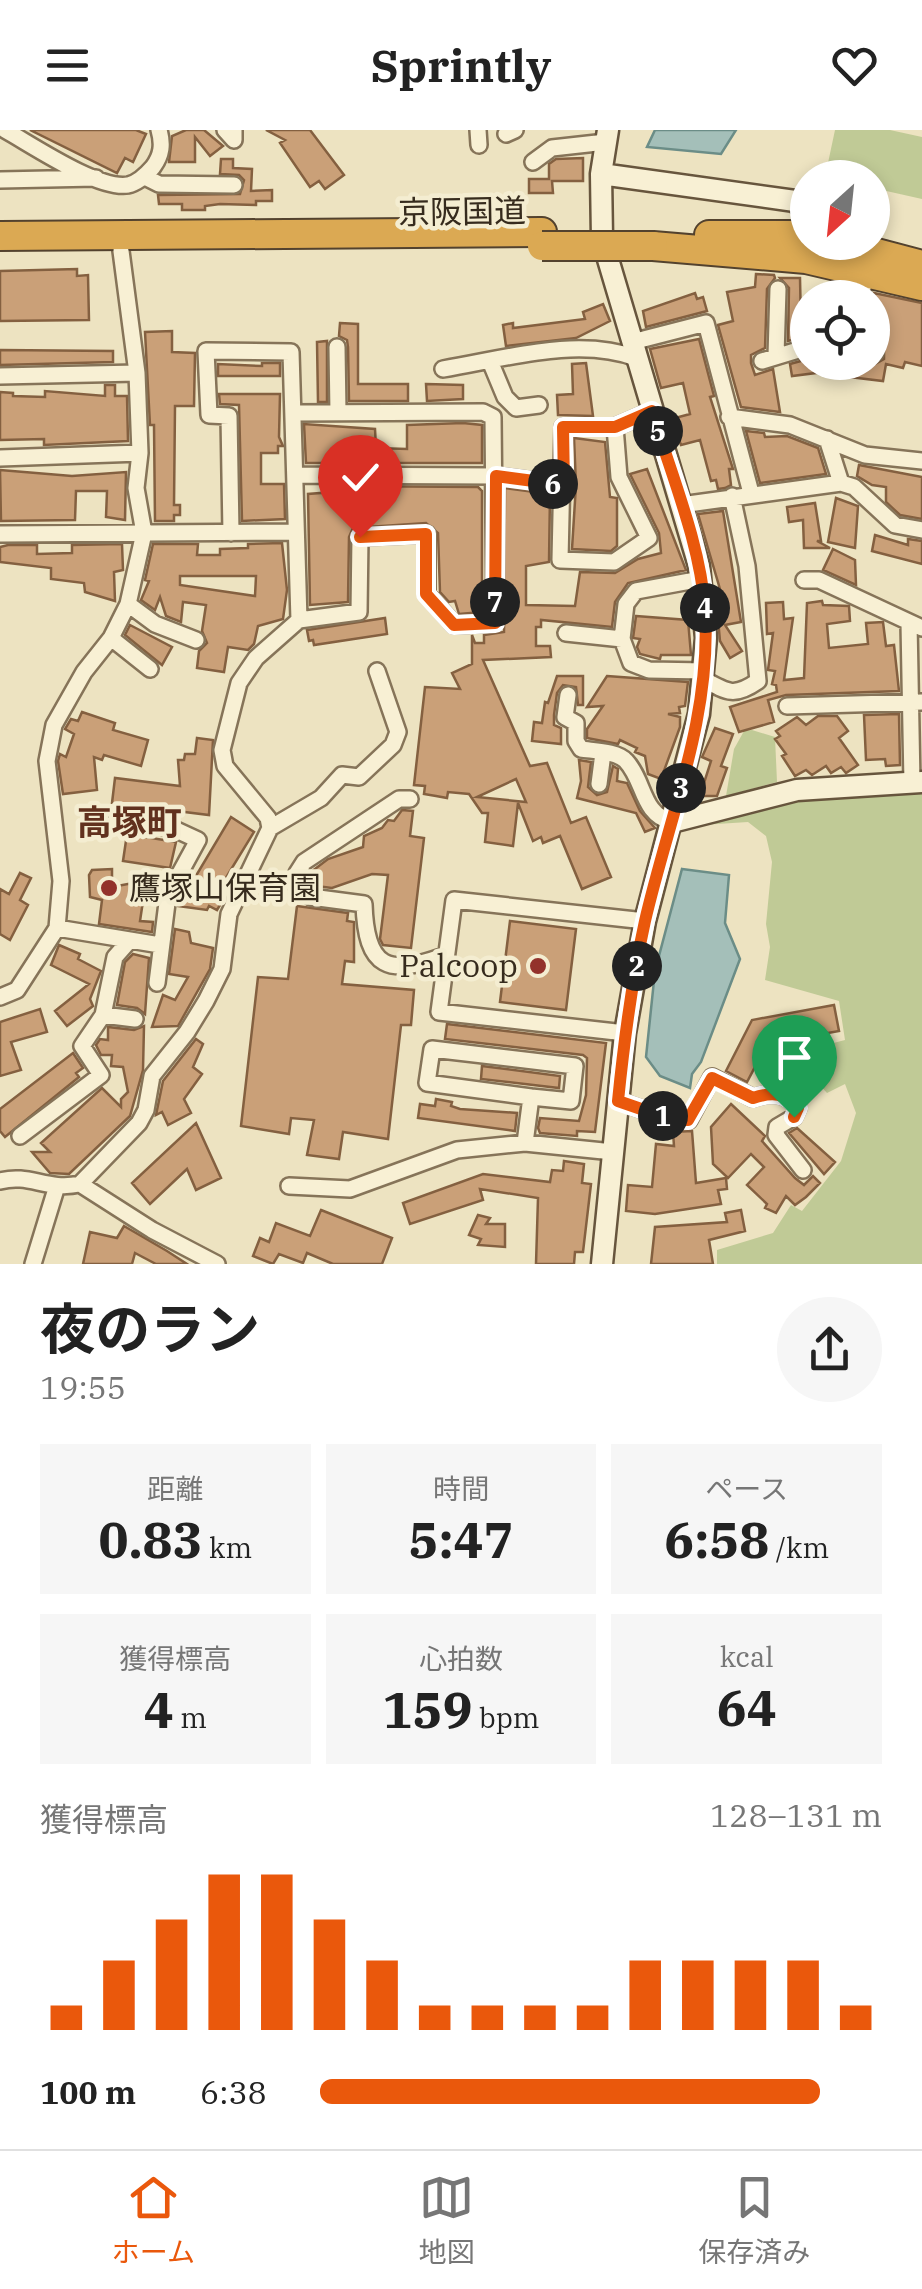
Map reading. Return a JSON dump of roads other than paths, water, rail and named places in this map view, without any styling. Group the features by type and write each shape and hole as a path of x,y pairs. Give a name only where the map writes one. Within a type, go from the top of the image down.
{"highway":[{"name":"京阪国道","path":"0,236 790,241"},
{"name":"京阪国道","path":"0,254 542,239"},
{"path":"890,257 922,265"},
{"name":"京阪国道","path":"832,260 858,280"},
{"name":"京阪国道","path":"890,285 922,286"}],"street":[{"path":"5,130 96,178"},
{"path":"0,180 96,178 130,185 145,177 158,161 163,143 159,130"},
{"path":"225,130 234,140 234,130"},
{"path":"548,130 552,148"},
{"path":"532,162 552,148 607,136 601,174 602,239 701,579 705,675 645,921 625,1033 602,1264"},
{"path":"601,174 790,201"},
{"path":"145,177 159,184 216,179 234,185"},
{"path":"0,997 17,990 57,928 61,881 47,761 54,725 84,672 111,638 128,604 144,533 136,488 140,453 137,373 121,251"},
{"path":"778,289 769,358 790,352"},
{"path":"443,368 588,348 634,350 706,323 751,493"},
{"path":"338,346 338,413"},
{"path":"230,533 230,416 209,415 206,351 291,352 299,620"},
{"path":"490,361 505,397 516,408 539,405"},
{"path":"0,376 137,373"},
{"path":"615,427 618,477 648,538 614,562 560,560 563,427 615,427 652,411"},
{"path":"270,828 268,818 225,766 222,750 234,699 246,669 299,620 359,612 360,537 426,534 426,594 454,625 495,623 493,417 483,412 292,414"},
{"path":"729,418 790,424 866,454 922,460"},
{"path":"827,439 841,483"},
{"path":"0,458 140,453"},
{"path":"294,475 496,476 564,485"},
{"path":"680,506 841,483 854,488 895,525 922,530"},
{"path":"701,579 636,590 626,604 622,638 631,663 649,670 705,675 728,693 739,694 758,681 748,566 732,496"},
{"path":"0,534 296,532"},
{"path":"568,694 565,717 576,723 576,741 581,749 626,761 651,810 672,822 796,790 917,783 916,626 819,580 804,580"},
{"path":"128,604 155,624 196,640"},
{"path":"566,632 622,638"},
{"path":"111,638 150,669"},
{"path":"0,1181 20,1178 56,1189 80,1184 138,1122 146,1110 152,1076 188,1032 222,968 229,914 270,828 321,798 342,775 359,777 393,745 398,732 377,671"},
{"path":"787,706 916,703"},
{"path":"599,784 603,753"},
{"path":"375,957 365,930 364,904 311,897 296,885 296,873 304,862 399,799 410,799"},
{"path":"117,819 172,828 198,840 168,895 157,983"},
{"path":"625,1033 439,1012 454,900 645,921"},
{"path":"57,928 160,945"},
{"path":"20,1136 101,1074 82,1046 102,1015 115,957 130,940"},
{"path":"357,956 375,957 400,969 446,955"},
{"path":"102,1015 134,1019"},
{"path":"432,1049 576,1066 571,1101 531,1097 427,1083 432,1049"},
{"path":"618,1101 670,1119 688,1120 712,1078 753,1098 770,1092 791,1098 798,1108 794,1117 777,1127 776,1135 805,1169"},
{"path":"524,1143 531,1097"},
{"path":"289,1186 350,1188 457,1150 524,1143 612,1152"},
{"path":"80,1184 152,1230 217,1264"},
{"path":"33,1264 56,1189"}],"water":[{"path":"655,130 736,130 721,154 647,147"},
{"path":"682,869 729,875 725,923 740,959 701,1062 692,1074 690,1088 660,1076 646,1057 655,971"}],"place":[{"name":"鷹塚山保育園","path":"109,888"},
{"name":"Palcoop","path":"538,966"}],"district":[{"name":"高塚町","path":"129,823"}]}
